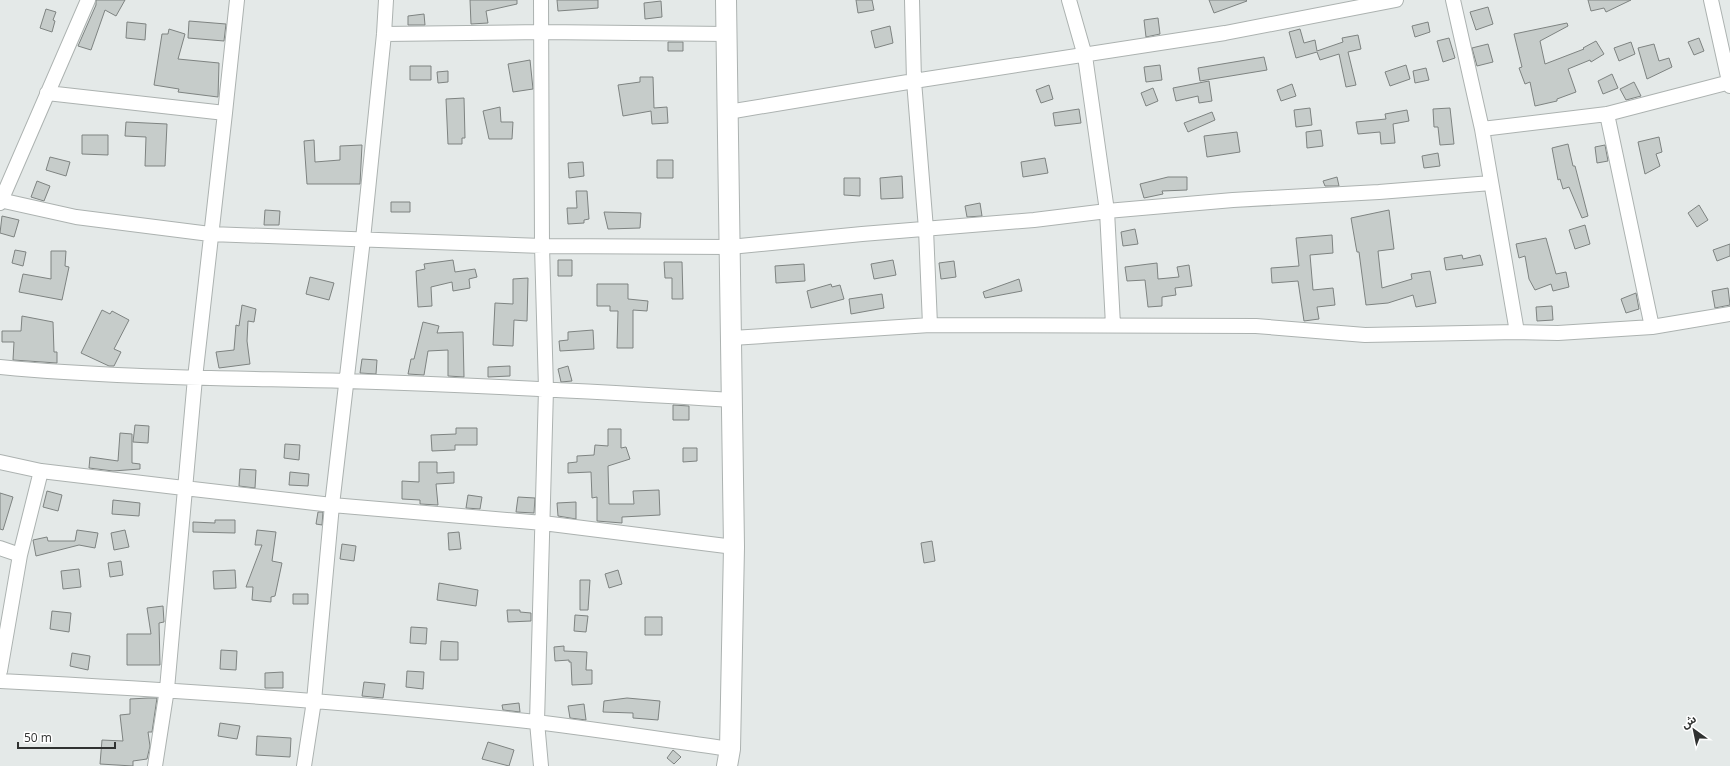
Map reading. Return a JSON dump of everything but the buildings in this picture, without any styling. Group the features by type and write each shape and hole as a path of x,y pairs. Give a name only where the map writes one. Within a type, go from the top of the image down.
{"main road":[{"path":"726,0 734,547 729,757"}],"street":[{"path":"88,0 0,201 76,217 210,234 542,246 730,247 926,228 1034,220 1107,211 1233,200 1379,192 1490,183"},
{"path":"155,766 167,689 195,378 210,234 225,113 236,0"},
{"path":"304,766 314,701 332,505 364,239 386,0"},
{"path":"540,766 537,722 546,389 542,246 541,0"},
{"path":"912,0 914,81 926,228 930,325"},
{"path":"1069,0 1085,56 1107,211 1113,325"},
{"path":"728,112 914,81 1085,56 1224,33 1363,3 1396,0"},
{"path":"1453,0 1482,129 1490,183 1517,332"},
{"path":"1482,129 1607,114 1730,83 1711,0"},
{"path":"384,34 542,32 727,34"},
{"path":"47,93 225,113"},
{"path":"1607,114 1652,327"},
{"path":"732,338 930,325 1256,326 1365,335 1517,332 1558,333 1652,327 1730,314"},
{"path":"0,367 195,378 347,381 546,389 732,400"},
{"path":"0,462 41,471 184,488 332,505 543,522 734,547"},
{"path":"0,671 20,554 41,471"},
{"path":"0,548 20,554"},
{"path":"0,681 167,689 537,722 729,757"}]}
